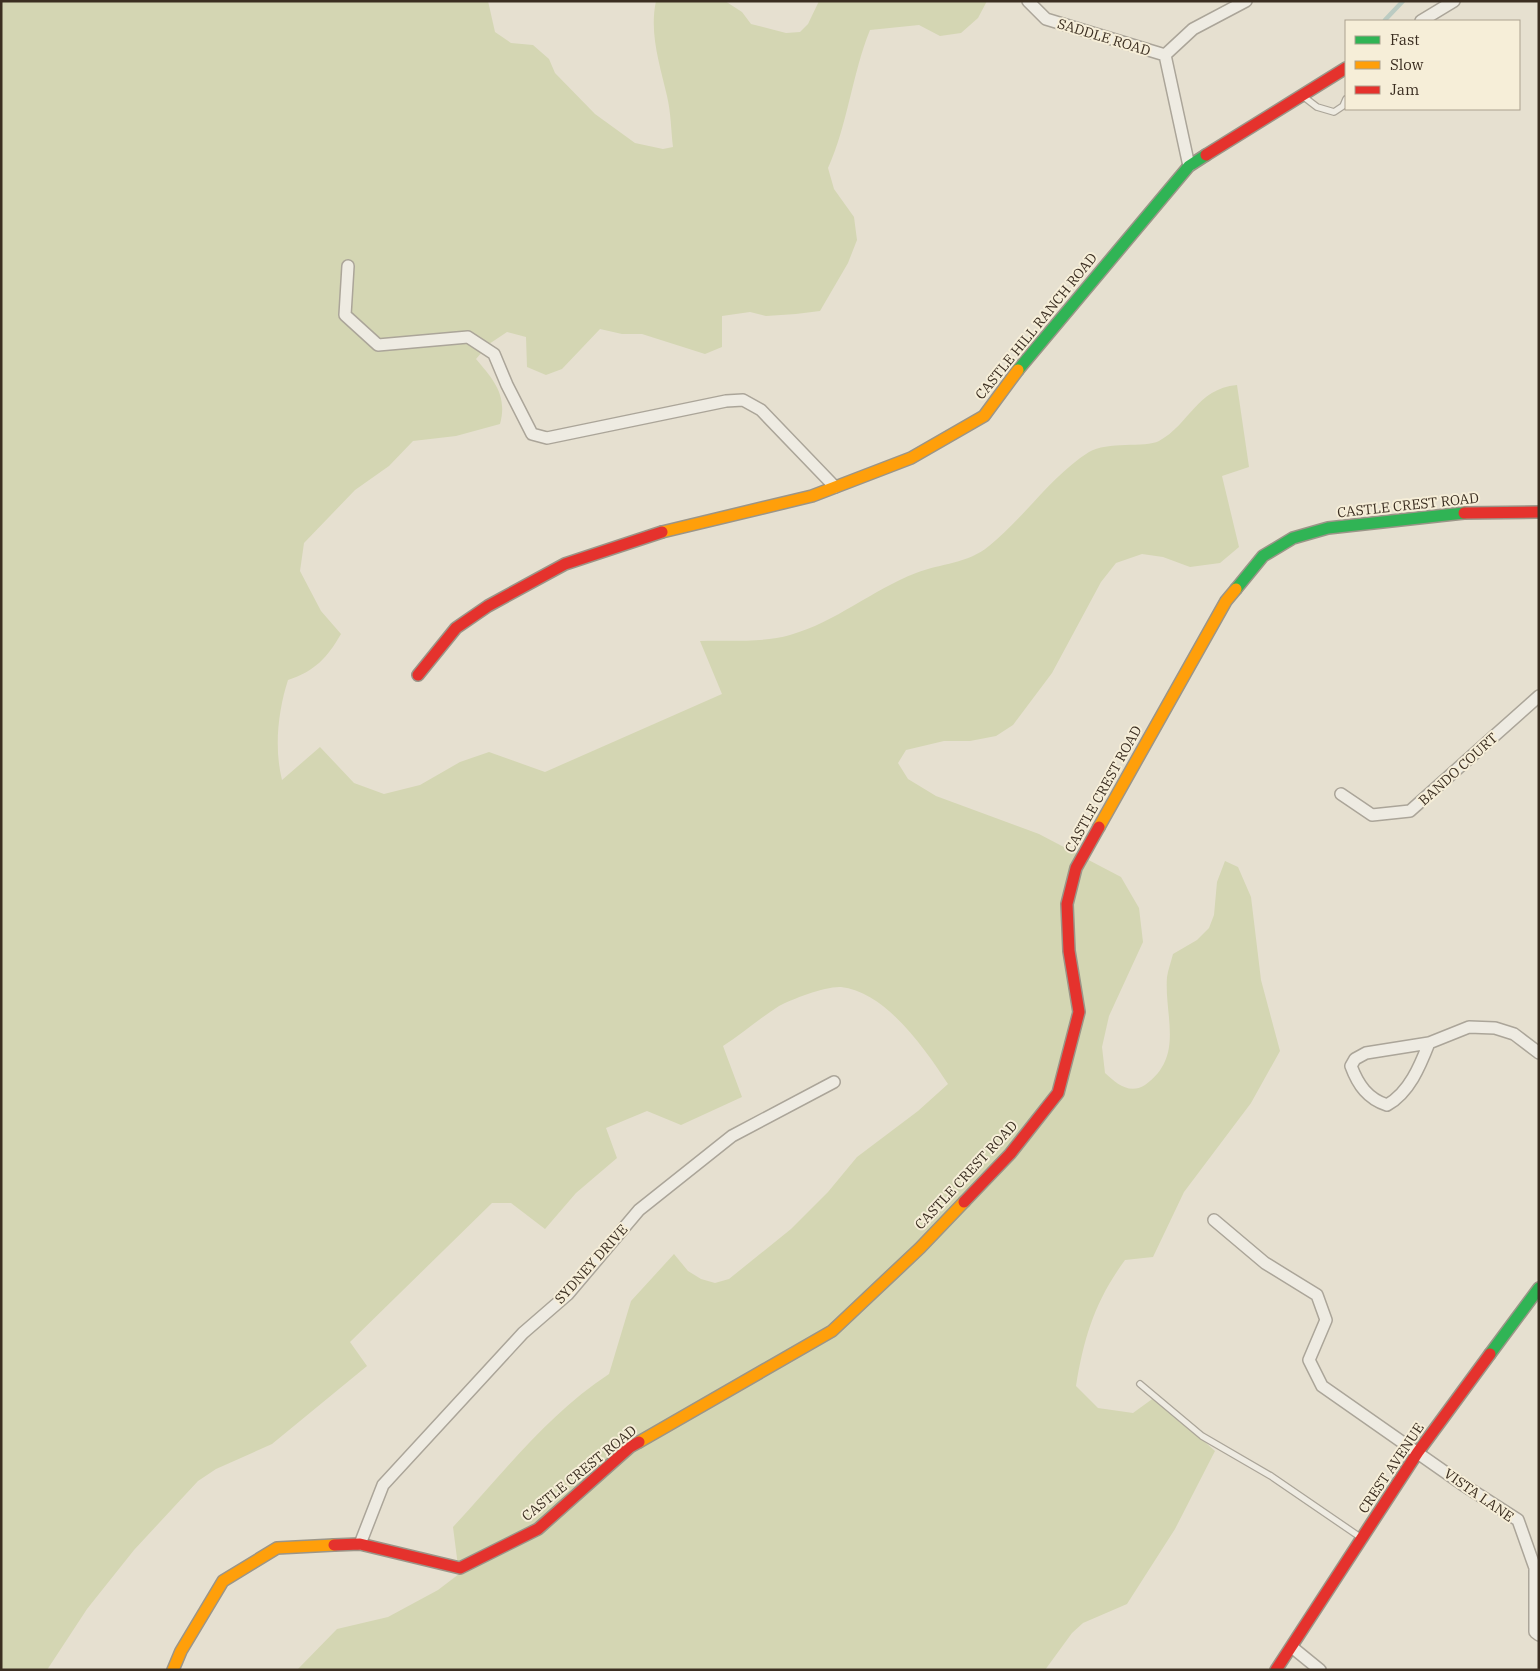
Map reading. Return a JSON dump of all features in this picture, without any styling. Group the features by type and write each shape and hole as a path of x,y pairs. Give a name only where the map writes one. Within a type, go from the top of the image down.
{"street":[{"name":"SADDLE ROAD","path":"1028,1 1046,19 1165,56 1189,166"},
{"path":"1165,56 1193,29 1246,1"},
{"path":"1423,20 1454,1"},
{"name":"CASTLE HILL RANCH ROAD","path":"418,675 456,628 488,606 565,564 660,532 812,496 911,458 984,416 1039,343 1189,166 1345,69"},
{"path":"348,266 346,315 378,345 468,337 494,354 507,385 532,434 547,438 726,401 743,400 761,410 835,487"},
{"name":"CASTLE CREST ROAD","path":"173,1670 181,1651 223,1581 277,1548 360,1544 460,1568 538,1528 630,1447 832,1331 920,1248 1004,1160 1058,1093 1079,1012 1069,951 1067,904 1076,868 1226,601 1263,556 1293,538 1328,528 1451,513 1539,512"},
{"name":"BANDO COURT","path":"1341,794 1372,815 1410,811 1539,696"},
{"path":"1429,1043 1421,1064 1398,1099 1387,1106 1373,1100 1356,1080 1351,1066 1355,1060 1366,1053 1429,1043 1469,1027 1495,1028 1514,1034 1539,1053"},
{"name":"SYDNEY DRIVE","path":"360,1544 383,1485 523,1333 568,1294 639,1210 732,1136 834,1082"},
{"name":"VISTA LANE","path":"1214,1220 1265,1263 1317,1295 1326,1320 1310,1360 1322,1386 1518,1520 1535,1568 1535,1632 1539,1636"},
{"name":"CREST AVENUE","path":"1276,1670 1418,1452 1539,1288"},
{"path":"1292,1648 1320,1670"}],"lane":[{"path":"1302,96 1317,107 1334,112 1343,106 1345,101"},
{"path":"1140,1384 1202,1436 1270,1476 1362,1539"}],"green space":[{"path":"1,1 488,1 495,32 511,43 533,45 549,59 555,73 595,114 635,143 663,149 673,147 668,102 655,37 654,13 656,1 725,1 742,12 751,24 786,33 800,32 808,24 819,1 987,1 978,18 961,33 940,36 919,25 870,30 835,151 828,168 834,189 854,217 857,240 848,263 820,311 766,316 750,312 722,316 722,347 705,354 642,334 622,334 600,329 562,369 546,375 527,367 526,337 507,332 489,344 476,359 493,381 500,396 502,414 500,424 456,436 413,441 389,466 355,490 304,543 300,571 321,611 341,634 331,650 319,663 306,672 288,680 278,730 278,755 282,780 320,747 354,783 384,794 420,785 460,762 489,752 545,772 722,694 700,641 757,640 790,635 823,622 884,588 916,573 963,560 981,552 1002,535 1062,473 1089,452 1106,447 1159,441 1170,434 1202,400 1223,388 1237,385 1249,467 1222,476 1239,547 1220,563 1190,567 1163,557 1142,554 1116,563 1101,582 1052,673 1013,725 996,736 970,741 944,741 906,750 898,763 908,779 936,796 1039,834 1121,877 1139,908 1143,942 1109,1016 1102,1047 1105,1073 1114,1080 1128,1088 1139,1088 1157,1074 1165,1062 1169,1049 1170,1035 1167,977 1173,954 1197,940 1209,928 1214,915 1217,882 1225,861 1238,867 1251,897 1261,980 1280,1051 1251,1103 1184,1192 1153,1257 1125,1260 1115,1275 1092,1320 1076,1386 1098,1408 1133,1413 1155,1397 1215,1451 1175,1529 1127,1604 1083,1623 1072,1633 1045,1670 297,1670 337,1629 388,1617 438,1590 459,1574 453,1527 546,1426 566,1407 609,1374 631,1301 674,1254 688,1271 701,1279 715,1283 729,1279 791,1229 828,1192 857,1157 918,1111 948,1084 916,1039 889,1011 858,991 835,987 800,997 779,1006 723,1046 742,1097 681,1125 647,1111 606,1128 617,1158 576,1193 545,1229 511,1203 492,1203 350,1342 367,1366 272,1444 216,1469 198,1481 134,1550 87,1609 47,1670 1,1670"}],"waterway":[{"path":"1385,20 1403,1"}],"traffic: fast":[{"path":"1018,370 1189,166 1206,155"},
{"path":"1236,589 1263,556 1293,538 1328,528 1464,513"},
{"path":"1490,1354 1539,1288"}],"traffic: slow":[{"path":"662,532 812,496 911,458 984,416 1018,370"},
{"path":"1099,827 1226,601 1236,589"},
{"path":"639,1442 832,1331 920,1248 964,1202"},
{"path":"173,1670 181,1651 223,1581 277,1548 334,1545"}],"traffic: jam":[{"path":"1206,155 1345,69"},
{"path":"1464,513 1539,512"},
{"path":"418,675 456,628 488,606 565,564 662,532"},
{"path":"964,1202 1010,1154 1058,1093 1079,1012 1069,951 1067,904 1076,868 1099,827"},
{"path":"1276,1670 1418,1452 1490,1354"},
{"path":"334,1545 360,1544 460,1568 538,1529 630,1447 639,1442"}]}
